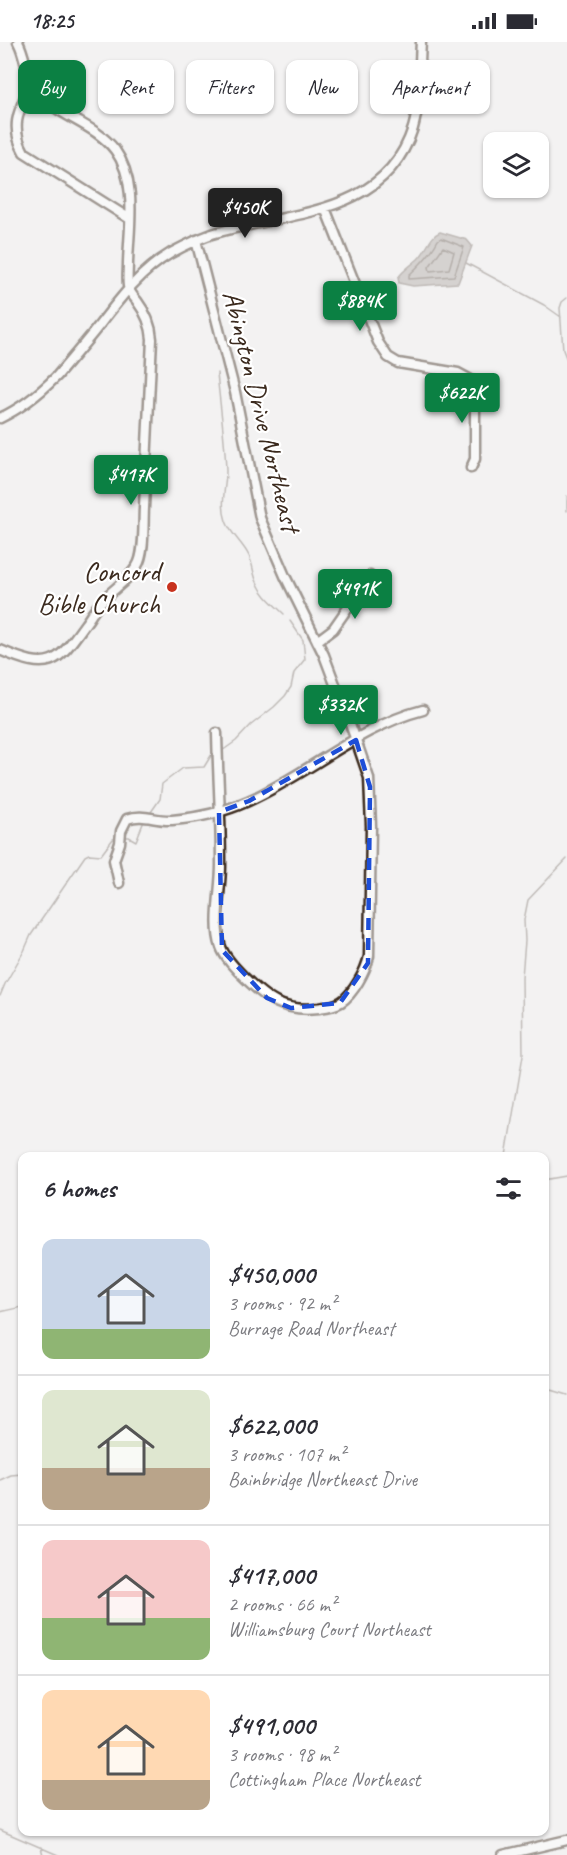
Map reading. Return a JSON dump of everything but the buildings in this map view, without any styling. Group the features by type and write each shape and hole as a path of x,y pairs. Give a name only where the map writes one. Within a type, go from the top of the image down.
{"street":[{"path":"18,42 26,60"},
{"path":"0,418 25,404 51,383 129,289 151,267 168,255 196,240 325,208 355,197 388,173 399,159 415,120 421,42"},
{"path":"19,114 15,127 17,138 24,152 130,219"},
{"path":"0,650 30,662 56,658 69,647 100,604 122,584 138,566 139,561 147,460 152,339 146,315 129,289 128,183 122,162 114,150 98,133 67,114"},
{"path":"325,208 378,342 388,357 403,365 449,371 471,380 475,389 475,459 471,468"},
{"name":"Abington Drive Northeast","path":"196,240 236,392 260,518 317,641 365,764 370,787 372,826 368,963 351,992 340,1003 306,1009 279,1004 255,988 227,959 220,944 218,925 221,865 217,733"},
{"path":"317,641 333,629 370,576"},
{"path":"119,883 114,860 120,843 121,831 127,819 139,815 170,820 219,812 249,801 356,740 405,715 423,710"},
{"path":"503,1855 567,1840"}],"highlighted area":[{"path":"356,740 370,787 368,963 340,1003 291,1008 267,998 222,950 219,812 249,801"}],"water":[{"path":"440,232 467,240 472,246 458,283 413,286 399,283 400,275 422,255"}],"waterway":[{"path":"466,263 544,305 561,317"},
{"path":"567,298 562,302 560,308 563,350 567,360"},
{"path":"217,373 224,434 226,477 224,515 231,531 249,556 262,592 284,614"},
{"path":"567,496 567,511"},
{"path":"222,751 274,707 291,687 294,673 305,659 303,640 290,621"},
{"path":"149,815 160,799 162,784 183,768 204,767 212,754"},
{"path":"125,837 136,841 144,821"},
{"path":"0,996 31,935 85,856 101,855 113,839 116,839"},
{"path":"507,1152 523,1055 522,977 524,920 528,900 567,859"},
{"path":"549,1179 567,1176"},
{"path":"0,1312 18,1308"},
{"path":"549,1390 567,1395"},
{"path":"0,1480 18,1474"},
{"path":"0,1830 58,1855"},
{"path":"41,1847 43,1855"}],"place":[{"name":"Concord Bible Church","path":"172,587"}]}
